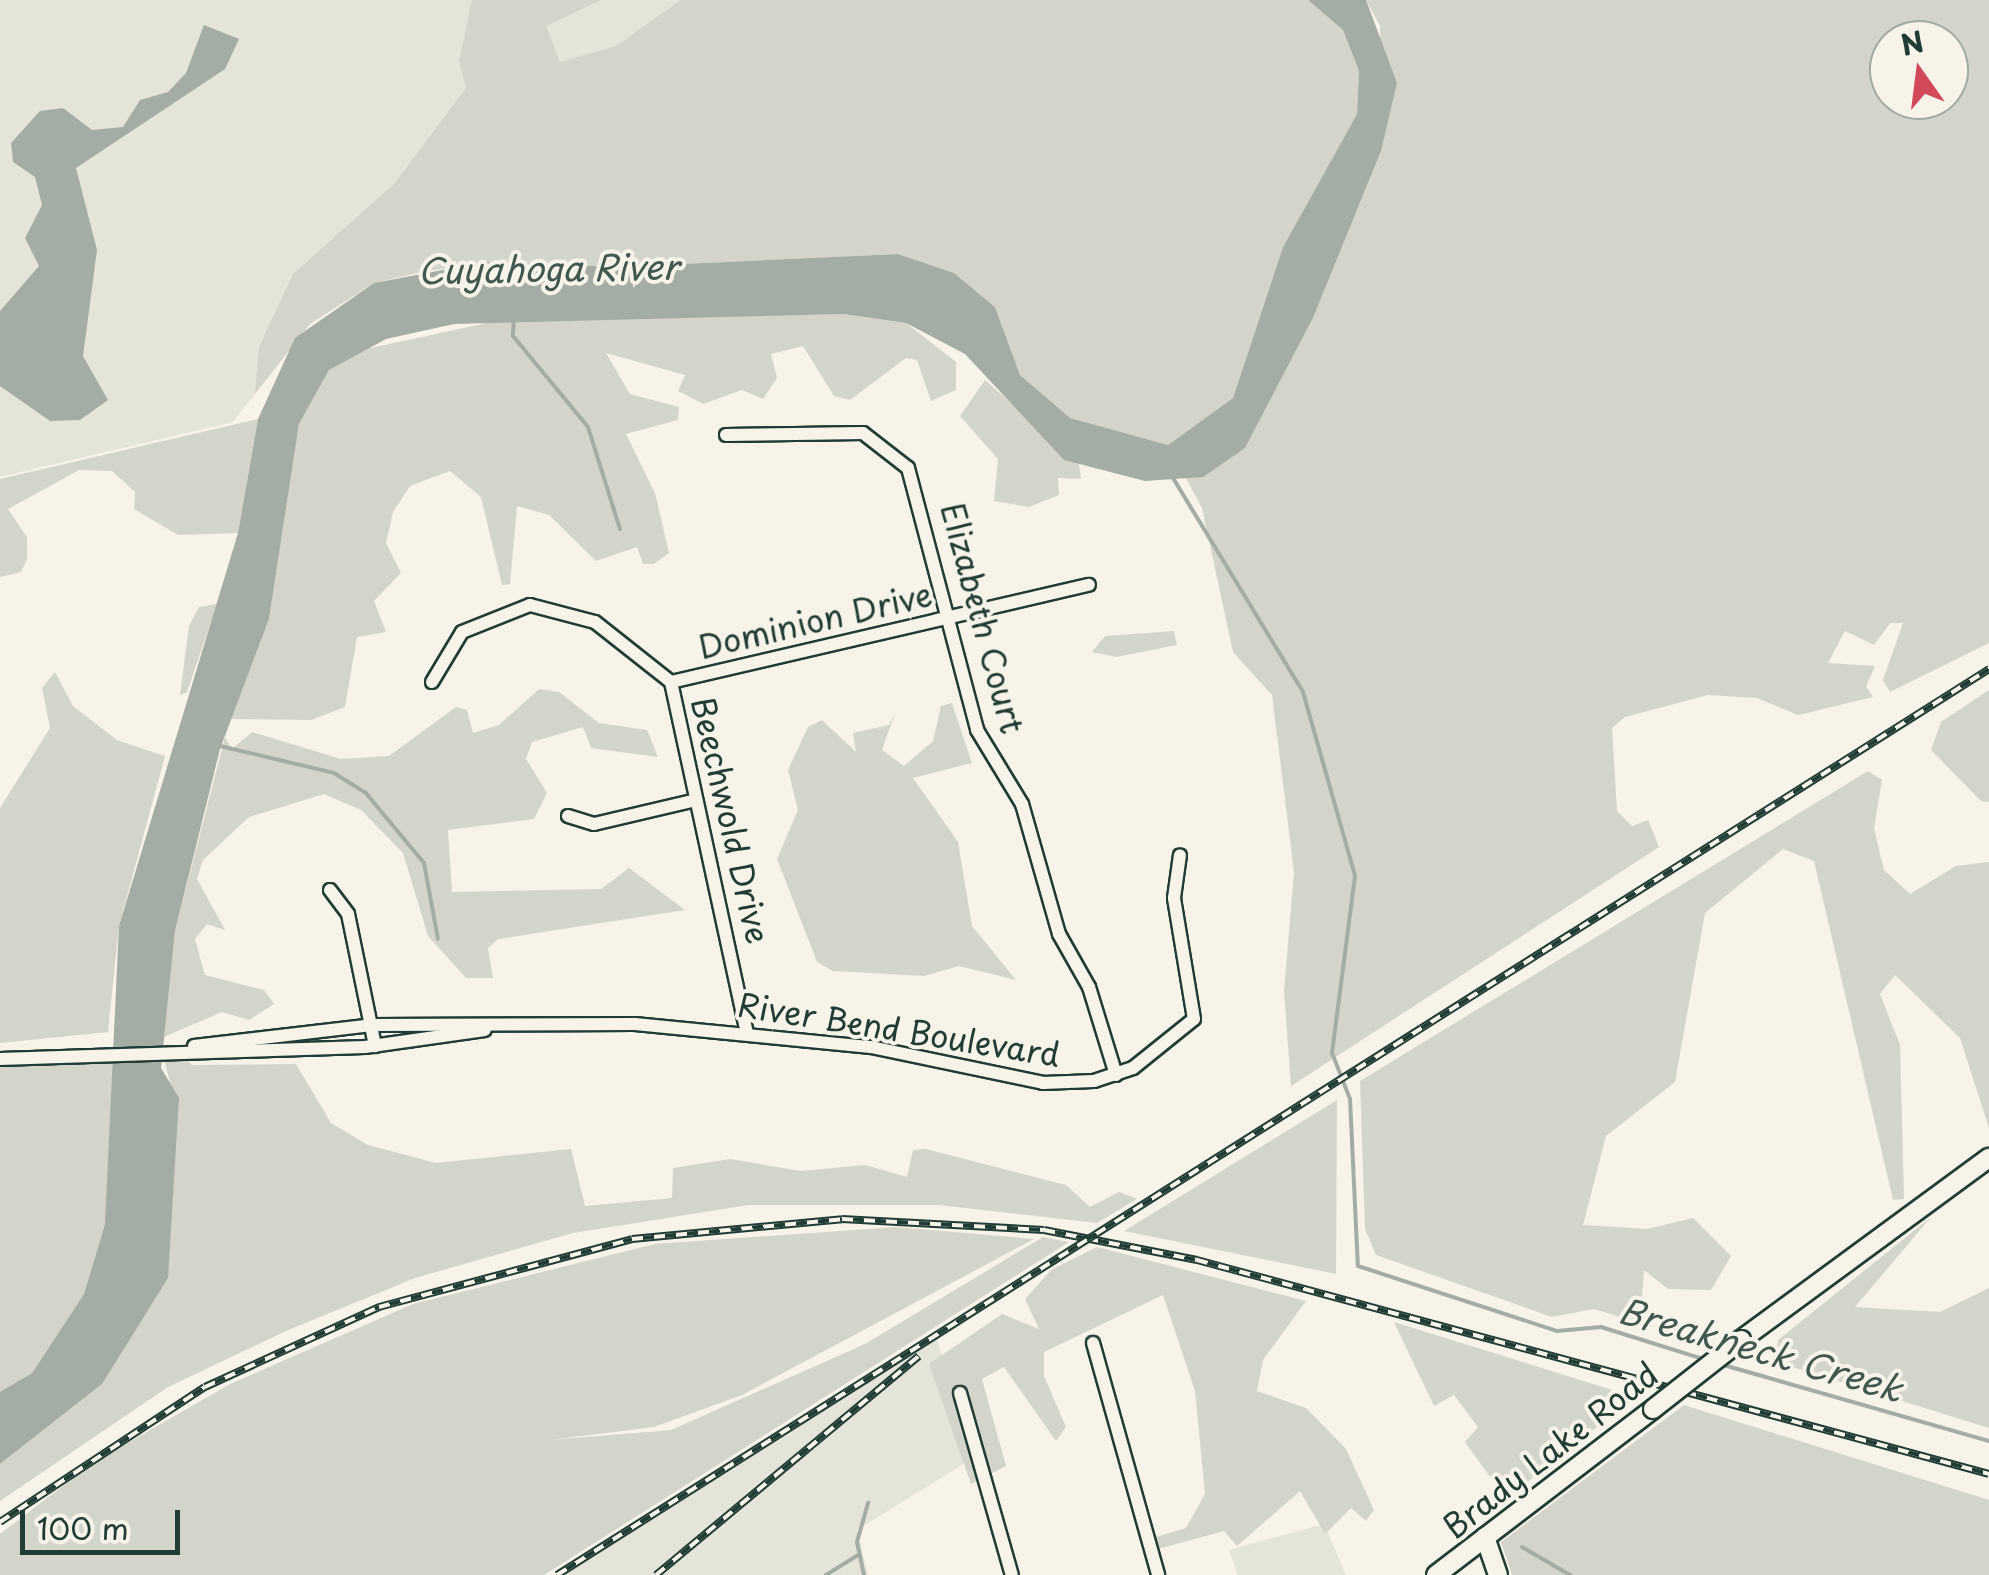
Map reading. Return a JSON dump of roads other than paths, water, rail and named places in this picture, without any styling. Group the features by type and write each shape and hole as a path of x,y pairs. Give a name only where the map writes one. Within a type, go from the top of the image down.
{"street":[{"name":"Elizabeth Court","path":"726,435 829,427 886,447 921,494 978,730 1022,804 1059,934 1089,987 1116,1075"},
{"name":"Dominion Drive","path":"671,682 1089,585"},
{"path":"432,682 466,629 530,605 595,622 671,682"},
{"name":"Beechwold Drive","path":"671,682 746,1030"},
{"path":"568,816 594,824 696,800"},
{"path":"1116,1075 1194,1020 1174,898 1180,855"},
{"path":"330,890 348,914 375,1046"},
{"name":"River Bend Boulevard","path":"0,1059 188,1046 372,1024 746,1030 1042,1083 1116,1075"},
{"name":"River Bend Boulevard","path":"188,1046 375,1046 492,1028"},
{"name":"Brady Lake Road","path":"1436,1575 1741,1340 1989,1158"},
{"path":"1094,1343 1158,1575"},
{"path":"960,1393 1012,1575"},
{"path":"1485,1536 1498,1575"}],"water":[{"name":"Cuyahoga River","path":"1308,0 1366,0 1397,83 1381,151 1313,318 1245,448 1203,477 1145,481 1064,460 965,354 906,323 844,314 454,324 386,339 329,370 299,424 269,619 220,749 175,931 161,1068 179,1098 168,1278 102,1384 0,1464 0,1392 32,1373 84,1294 105,1224 119,926 238,533 258,419 295,338 374,283 485,262 617,267 898,254 954,273 995,307 1020,375 1070,418 1168,445 1233,398 1283,247 1357,114 1359,71 1343,30"},
{"path":"204,25 239,39 225,69 76,168 97,250 83,356 108,400 80,420 50,421 0,386 0,311 39,266 25,238 42,205 35,177 13,162 11,143 40,111 63,108 92,130 123,127 140,100 168,92 186,73"}],"waterway":[{"path":"514,315 513,336 588,427 620,529"},
{"name":"Breakneck Creek","path":"1173,478 1303,692 1355,876 1332,1053 1350,1099 1358,1266 1557,1331 1601,1327 1706,1360"},
{"path":"220,746 334,773 365,792 424,863 438,939"},
{"name":"Breakneck Creek","path":"1720,1364 1989,1441"},
{"path":"864,1575 857,1542 868,1503"},
{"name":"Breakneck Creek","path":"1522,1547 1570,1575"},
{"path":"826,1575 859,1554"}],"railway":[{"path":"557,1575 1989,669"},
{"path":"0,1522 205,1387 379,1307 632,1239 842,1219 1044,1230 1197,1260 1989,1474"},
{"path":"656,1575 919,1356"}]}
